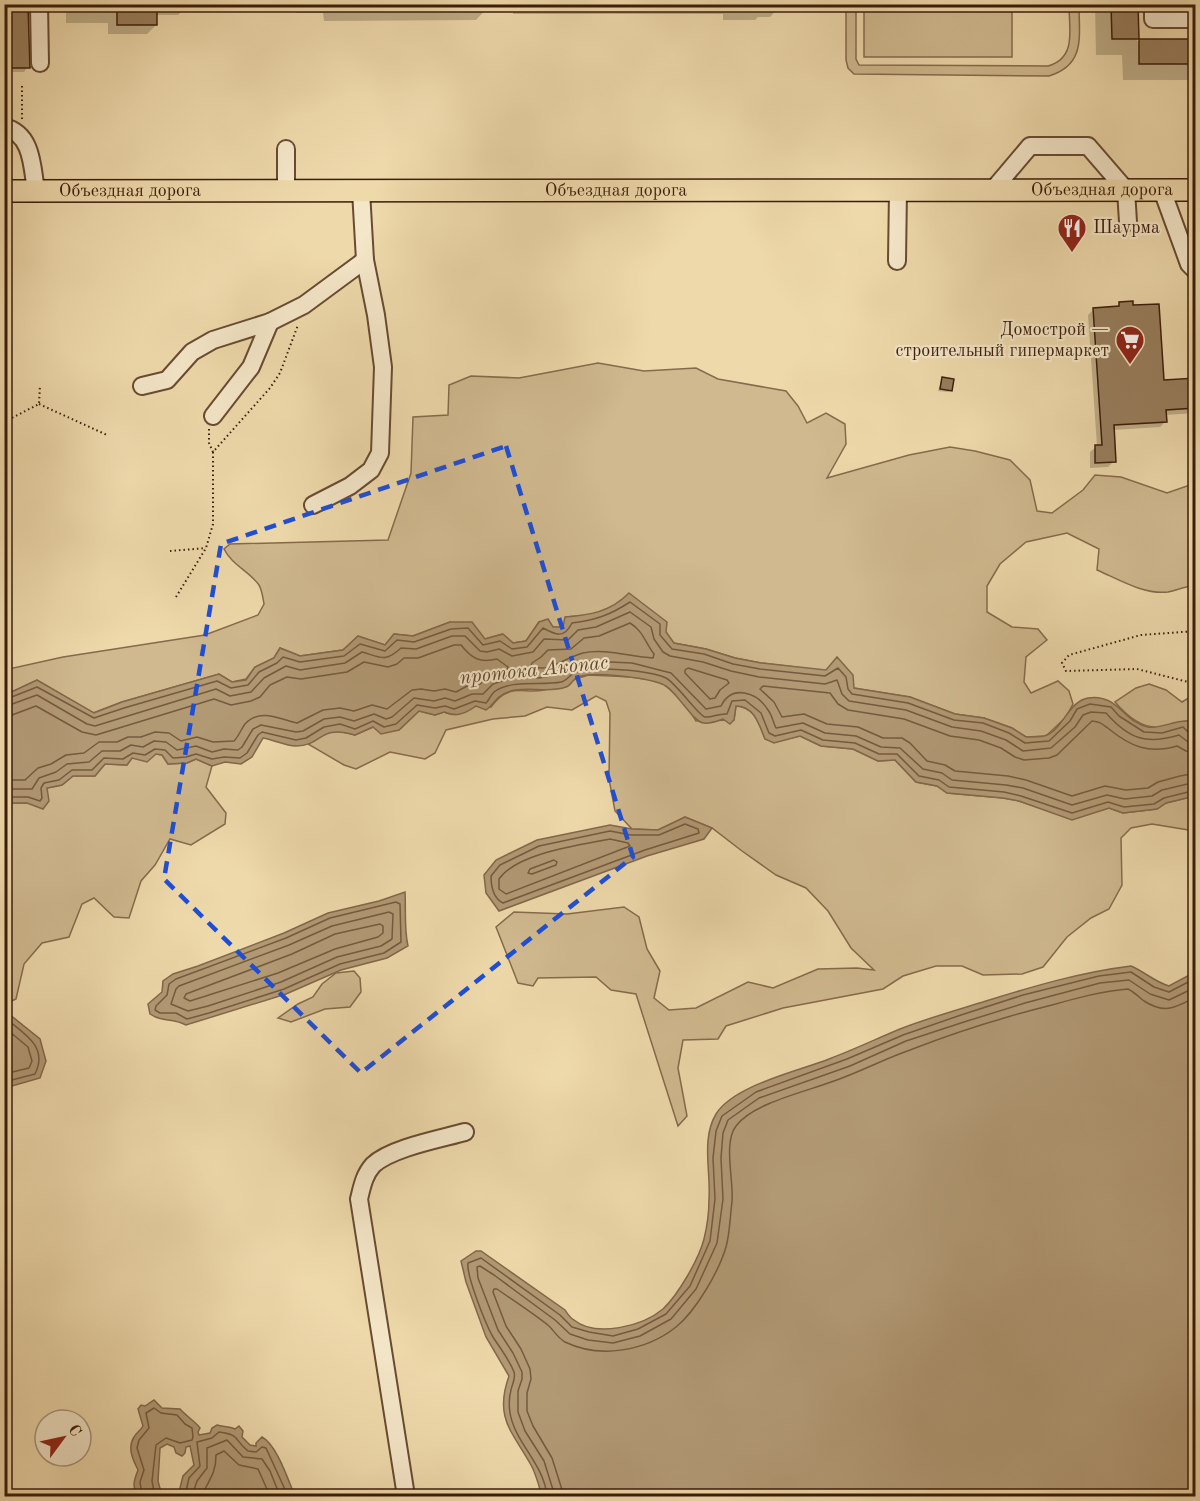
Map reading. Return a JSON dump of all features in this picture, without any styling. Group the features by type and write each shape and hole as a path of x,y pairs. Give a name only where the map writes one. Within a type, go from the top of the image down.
{"main road":[{"name":"Объездная дорога","path":"36,191 1196,190"},
{"path":"4,191 36,191"},
{"path":"4,197 36,191"}],"lane":[{"path":"39,4 39,63"},
{"path":"1153,4 1153,19 1196,19"},
{"path":"10,123 12,129 27,144 36,191"},
{"path":"992,191 1030,146 1088,146 1126,190 1128,222"},
{"path":"286,149 286,191"},
{"path":"1162,190 1189,264 1196,271"},
{"path":"313,505 350,486 371,470 380,453 383,367 365,260 361,191"},
{"path":"897,261 898,191"},
{"path":"142,386 166,380 192,352 213,340 270,322 304,305 365,260"},
{"path":"213,416 251,367 270,322"},
{"path":"406,1497 359,1199 364,1178 374,1165 392,1153 465,1132"}],"path":[{"path":"10,123 23,118 22,86"},
{"path":"213,452 270,388 280,373 304,305"},
{"path":"39,404 40,386"},
{"path":"4,422 39,404"},
{"path":"39,404 107,435"},
{"path":"176,597 206,548 213,524 213,452 208,432 213,416"},
{"path":"170,551 206,548"},
{"path":"1196,631 1141,634 1069,655 1062,663 1066,670 1137,669 1196,684"}],"highlighted area":[{"path":"506,446 633,857 361,1073 164,879 221,544"}],"shaded area":[{"path":"846,5 856,5 856,59 859,65 1048,66 1057,62 1067,50 1070,33 1069,5 1079,5 1078,48 1069,65 1049,76 854,74 848,68 846,60"},
{"path":"864,5 1012,5 1012,57 864,57"},
{"path":"598,363 644,371 696,368 718,379 786,391 798,406 807,423 826,413 845,424 846,444 827,478 909,455 950,447 1010,460 1030,480 1037,511 1052,513 1083,490 1095,475 1121,477 1167,493 1187,486 1195,486 1195,586 1159,592 1131,586 1097,570 1099,549 1067,533 1026,542 1000,564 987,586 987,612 1012,627 1038,629 1047,640 1026,657 1024,682 1031,693 1058,681 1069,691 1073,704 1066,717 1046,736 1026,737 1012,728 984,718 955,714 910,697 853,688 826,671 761,663 673,643 666,632 618,604 591,615 566,617 564,628 539,622 526,641 513,643 502,634 485,639 450,622 413,636 394,634 385,645 358,636 343,650 300,656 280,648 274,658 255,667 246,679 232,682 219,674 122,702 93,713 37,680 5,695 4,670 63,657 205,635 258,615 264,604 260,587 227,555 224,549 230,544 388,540 411,473 413,417 448,415 449,385 471,376 519,378"},
{"path":"589,675 629,677 659,682 678,696 696,721 734,720 736,706 742,707 748,709 755,717 765,739 774,742 800,736 821,746 853,749 878,761 895,760 916,782 937,786 947,793 1019,801 1072,819 1109,808 1123,813 1157,809 1166,803 1195,796 1195,831 1152,824 1131,828 1121,838 1122,885 1109,909 1091,918 1067,937 1043,967 1022,974 983,975 962,966 936,966 903,976 883,989 783,1008 726,1026 718,1039 683,1040 678,1068 687,1116 678,1126 636,994 611,990 596,977 538,978 533,986 518,983 496,927 514,912 567,914 624,907 639,917 647,949 660,971 654,998 669,1010 696,1008 748,982 773,988 818,969 874,970 851,948 828,911 806,888 776,875 712,828 685,817 658,830 632,829 615,811 609,779 610,713 606,701 596,696 572,710 547,707 525,716 493,719 446,730 435,753 425,759 390,752 356,769 344,765 308,744 320,736 335,731 355,735 373,727 399,730 419,711 435,715 444,712 455,715 476,706 491,707 498,699 512,691 540,691"},
{"path":"1149,684 1166,690 1182,702 1195,694 1195,734 1188,721 1160,727 1147,726 1129,716 1115,702 1136,688"},
{"path":"162,755 168,764 187,763 196,759 212,766 206,787 226,813 225,824 191,845 170,839 155,865 141,881 129,918 114,917 94,898 82,904 69,937 42,943 24,964 16,999 5,1004 4,803 27,803 47,788 62,785 73,776 95,776 105,764 127,765 132,758"},
{"path":"354,971 360,978 361,992 350,1007 325,1009 291,1022 278,1018 313,997 322,984 336,973"}],"water":[{"name":"протока Акопас","path":"629,593 667,622 666,632 674,643 761,663 826,670 837,657 853,675 854,688 910,697 955,714 984,718 1012,728 1026,737 1044,736 1050,733 1056,729 1075,705 1088,698 1107,700 1133,720 1148,727 1188,721 1195,734 1195,796 1166,803 1157,809 1123,813 1109,808 1072,820 1019,801 947,793 937,786 916,782 895,760 878,761 853,749 821,746 800,736 774,743 765,739 752,712 742,707 736,706 734,720 730,724 723,719 711,723 700,722 673,692 662,684 632,677 593,675 576,678 567,686 558,689 515,690 499,697 486,710 476,706 460,714 444,712 435,715 419,711 399,730 381,734 373,727 355,735 334,732 311,743 296,746 263,738 252,757 241,764 225,762 212,766 196,759 187,763 168,764 162,755 156,754 147,762 132,758 127,765 105,764 95,776 73,776 62,785 47,788 49,801 43,809 27,803 5,803 5,695 37,680 94,713 122,702 219,674 232,682 246,680 255,667 274,658 280,648 300,656 343,650 358,636 385,645 394,634 413,636 450,622 472,622 485,639 503,634 513,643 526,641 539,622 548,619 553,627 563,627 565,617 600,611 615,604"},
{"path":"685,817 712,828 704,839 647,856 499,911 486,893 484,875 496,860 537,840 610,825 658,830"},
{"path":"405,892 408,946 387,958 341,970 286,994 186,1025 150,1014 148,1004 162,992 163,981 173,974 284,933 328,913 379,901"},
{"path":"1131,966 1169,986 1195,972 1195,1496 542,1496 533,1469 507,1423 503,1403 509,1376 486,1337 466,1282 461,1261 476,1251 481,1251 583,1325 607,1329 632,1325 644,1320 663,1309 675,1295 693,1266 701,1247 709,1209 708,1144 711,1124 716,1114 737,1095 768,1080 829,1059 932,1018 1058,980"},
{"path":"4,1010 40,1039 46,1061 40,1078 5,1088"},
{"path":"154,1400 162,1408 180,1409 200,1428 199,1435 210,1433 217,1425 235,1429 239,1426 243,1431 242,1437 250,1445 256,1446 262,1437 277,1455 295,1496 178,1496 183,1476 194,1465 190,1446 186,1447 182,1456 176,1453 174,1447 167,1444 160,1448 158,1481 162,1496 137,1496 134,1483 138,1470 131,1445 143,1426 138,1409 141,1405 145,1406"}],"building":[{"path":"4,4 28,4 30,68 4,68"},
{"path":"117,4 157,4 157,25 117,25"},
{"path":"1111,4 1138,4 1139,39 1112,39"},
{"path":"1139,39 1196,39 1196,64 1139,64"},
{"name":"Домострой — строительный гипермаркет","path":"1133,301 1133,305 1159,304 1164,380 1196,378 1196,408 1166,410 1167,422 1114,425 1116,462 1095,463 1095,445 1102,445 1093,308 1119,306 1119,302"},
{"path":"942,377 954,379 952,391 940,389"}],"place":[{"name":"Шаурма","path":"1072,254"},
{"name":"Домострой — строительный гипермаркет","path":"1130,366"}]}
